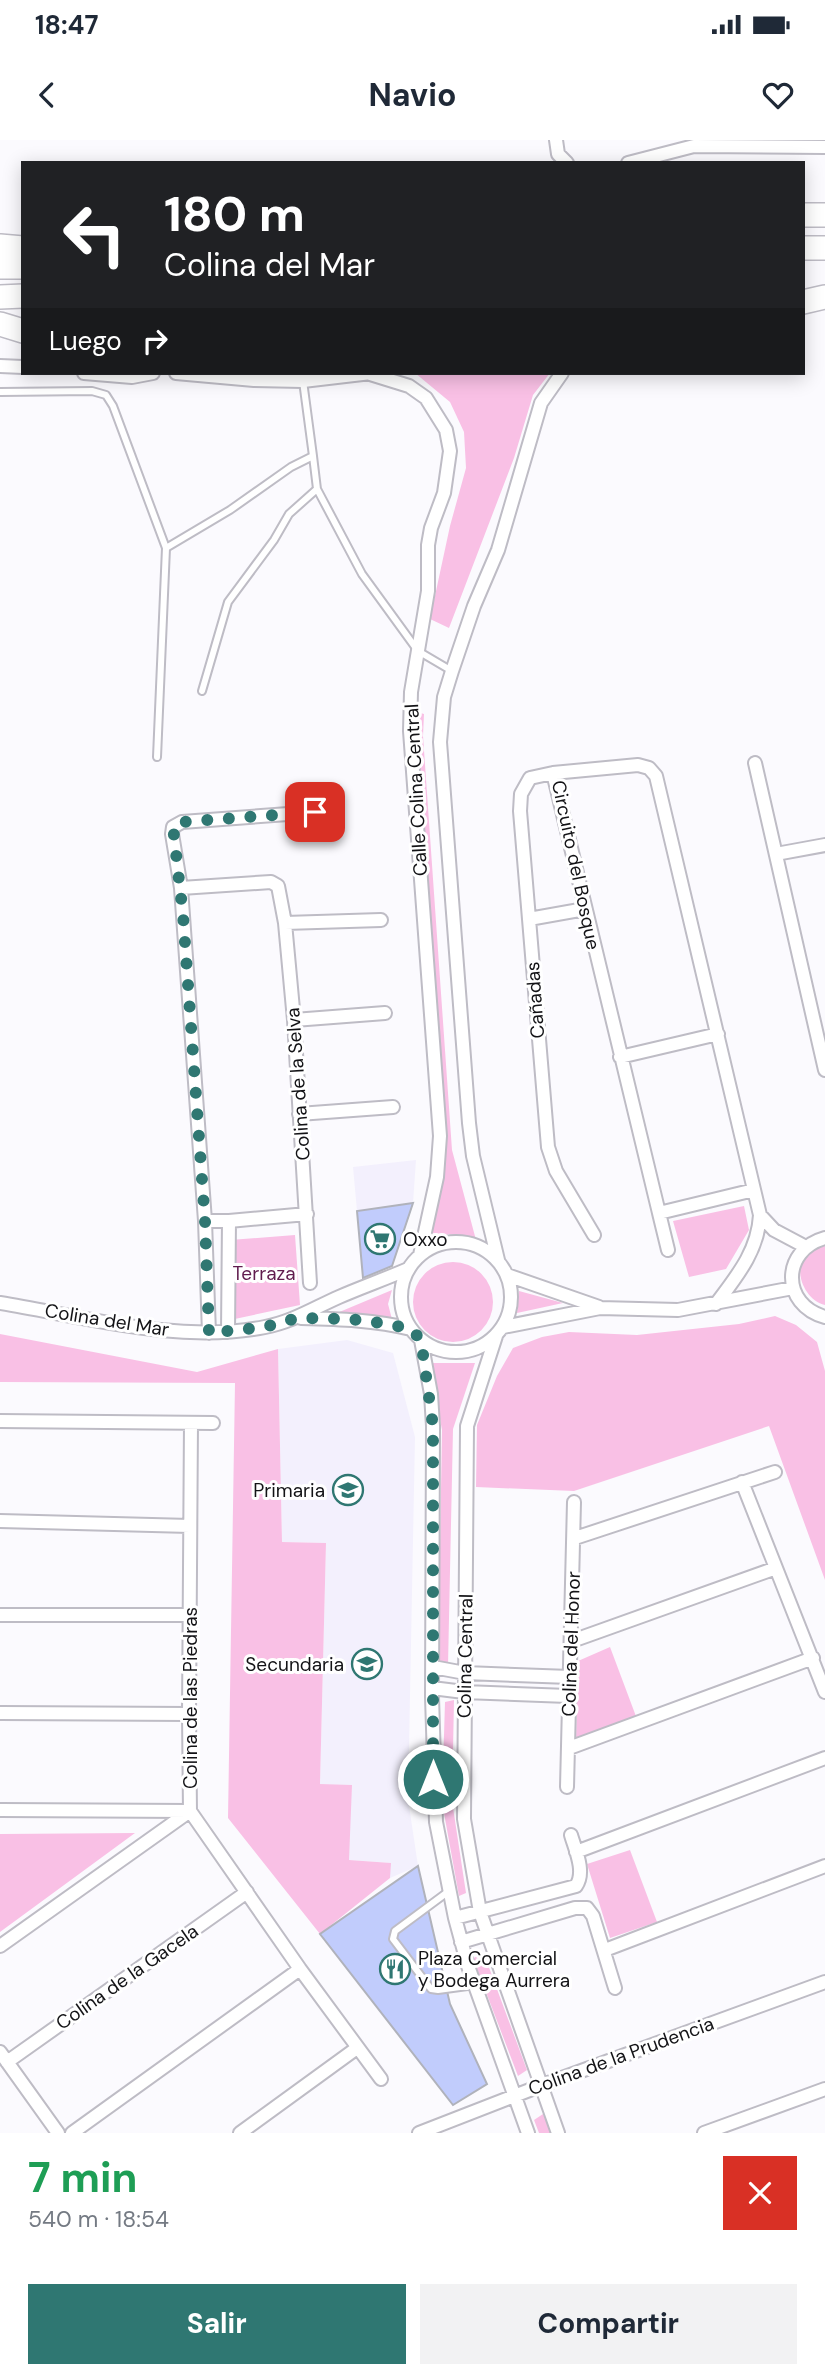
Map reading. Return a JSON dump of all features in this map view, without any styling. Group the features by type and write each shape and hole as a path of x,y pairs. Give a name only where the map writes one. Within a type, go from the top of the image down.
{"highway":[{"path":"805,215 825,215"},
{"path":"0,246 21,248"},
{"path":"805,248 825,248"},
{"path":"0,267 21,267"},
{"path":"0,297 21,296"},
{"path":"805,302 825,297"},
{"path":"0,324 21,330"}],"street":[{"path":"556,140 558,154 565,161"},
{"path":"636,161 694,146 825,148"},
{"path":"0,366 21,368"},
{"path":"108,375 142,375"},
{"path":"198,375 303,381 352,375"},
{"name":"Calle Colina Central","path":"375,375 409,386 426,398 446,430 448,441 448,468 428,545 428,591 411,692 410,731 440,1136 437,1177 421,1255"},
{"name":"Calle Colina Central","path":"498,1260 473,1157 469,1123 440,742 444,697 452,671 474,606 498,550 541,403 561,375"},
{"path":"755,763 825,1070"},
{"name":"Circuito del Bosque","path":"668,1250 553,773 638,765 649,768 656,776 760,1215 759,1231 752,1251 740,1274 716,1304"},
{"name":"Cañadas","path":"553,773 530,778 521,794 548,1147 556,1171 594,1235"},
{"path":"209,1333 205,1221 181,888 173,827 182,822 315,812"},
{"path":"776,854 825,845"},
{"name":"Colina de la Selva","path":"181,888 271,882 278,886 285,923 294,1020 310,1283"},
{"path":"529,919 585,909"},
{"path":"285,923 380,920"},
{"path":"294,1020 385,1013"},
{"path":"620,1057 718,1034"},
{"path":"299,1114 393,1107"},
{"path":"659,1213 754,1190"},
{"path":"205,1221 307,1214"},
{"path":"760,1215 774,1230 806,1247"},
{"path":"228,1332 229,1221"},
{"path":"825,1238 806,1247 799,1255 794,1265 793,1288 804,1307 825,1317"},
{"path":"452,1241 484,1249 498,1260 507,1275 512,1292 510,1310 500,1331 483,1346 452,1353 436,1349 421,1340 411,1329 402,1310 401,1289 408,1269 421,1255 435,1246 452,1241"},
{"name":"Colina del Mar","path":"0,1303 159,1330 228,1332 265,1327 297,1318 408,1269"},
{"path":"507,1275 600,1307"},
{"path":"500,1331 600,1307 678,1310 793,1288"},
{"name":"Colina del Mar","path":"297,1318 349,1319 411,1329"},
{"name":"Colina Central","path":"500,1331 467,1426 464,1819 480,1912 558,2133"},
{"name":"Colina Central","path":"421,1340 433,1426 432,1688 436,1822 461,1942 528,2133"},
{"path":"0,1421 213,1423"},
{"name":"Colina de las Piedras","path":"191,1423 190,1811 381,2080"},
{"path":"575,1538 775,1472"},
{"path":"742,1482 825,1692"},
{"name":"Colina del Honor","path":"567,1787 574,1502"},
{"path":"0,1521 190,1526"},
{"path":"572,1641 776,1567"},
{"path":"0,1615 189,1615"},
{"path":"569,1748 813,1658"},
{"path":"433,1667 465,1673 570,1677"},
{"path":"432,1688 464,1692 568,1696"},
{"path":"0,1713 189,1714"},
{"path":"576,1852 825,1758"},
{"path":"0,1810 190,1811"},
{"path":"0,1946 190,1811"},
{"path":"455,1919 572,1887 580,1882 581,1873 571,1835"},
{"path":"605,1950 825,1866"},
{"name":"Colina de la Gacela","path":"4,2057 247,1892"},
{"path":"461,1942 575,1908 587,1908 593,1916 605,1950 615,1988"},
{"path":"72,2133 300,1969"},
{"name":"Colina de la Prudencia","path":"419,2133 825,1982"},
{"path":"240,2133 357,2048"},
{"path":"4,2057 58,2133"},
{"path":"705,2133 825,2089"}],"lane":[{"path":"303,381 317,489 362,574 418,651 452,671"},
{"path":"0,392 92,391 106,395 113,406 166,548 158,757"},
{"path":"166,548 230,510 291,467 313,456"},
{"path":"202,691 228,602 274,540 289,514 317,489"},
{"path":"449,1891 396,1931 393,1939 431,1989 475,1985"}],"shaded area":[{"path":"416,1160 413,1203 357,1211 353,1167"},
{"path":"347,1340 393,1353 415,1437 408,1799 418,1866 390,1878 390,1863 349,1860 320,1785 326,1543 282,1542 278,1349"}],"green space":[{"path":"417,375 548,375 533,395 514,458 449,628 430,619 450,526 466,468 464,432 450,402"},
{"path":"414,711 424,714 423,736 452,1150 476,1240 449,1234 430,1242 445,1154"},
{"path":"744,1206 749,1230 726,1269 689,1277 673,1221"},
{"name":"Terraza","path":"295,1235 300,1305 230,1320 230,1240"},
{"path":"825,1246 825,1305 811,1297 800,1274 803,1257 809,1251"},
{"path":"453,1262 468,1265 481,1274 490,1287 493,1302 490,1317 481,1330 468,1339 453,1342 438,1339 425,1330 416,1317 413,1302 416,1287 425,1274 438,1265"},
{"path":"392,1290 388,1304 393,1323 337,1313"},
{"path":"519,1291 563,1303 517,1313"},
{"path":"775,1316 796,1325 817,1342 825,1371 825,1580 769,1426 574,1491 476,1487 477,1425 497,1376 513,1348 542,1337 569,1332 637,1335 739,1324"},
{"path":"0,1334 197,1372 278,1349 282,1542 326,1543 320,1784 352,1785 349,1860 391,1863 390,1878 320,1934 228,1818 235,1383 0,1382"},
{"path":"430,1363 475,1363 453,1429 448,1666 438,1666 442,1430"},
{"path":"610,1647 637,1719 576,1740 578,1661"},
{"path":"454,1700 452,1801 466,1893 459,1896 442,1802 445,1702"},
{"path":"135,1833 0,1932 0,1834"},
{"path":"630,1850 657,1922 610,1938 587,1864"},
{"path":"484,1954 527,2070 518,2076 473,1958"},
{"path":"543,2114 551,2133 539,2133 534,2120"}],"building":[{"name":"Oxxo","path":"413,1203 392,1266 363,1278 357,1211"},
{"name":"Plaza Comercial y Bodega Aurrera","path":"418,1866 450,2004 487,2084 453,2105 320,1934"}],"place":[{"name":"Oxxo","path":"380,1239"},
{"name":"Primaria","path":"348,1490"},
{"name":"Secundaria","path":"367,1664"},
{"name":"Plaza Comercial y Bodega Aurrera","path":"395,1969"}],"route":[{"path":"315,812 182,822 173,827 181,888 205,1221 209,1333 265,1327 297,1318 349,1319 411,1329 421,1340 433,1426 433,1779"}]}
